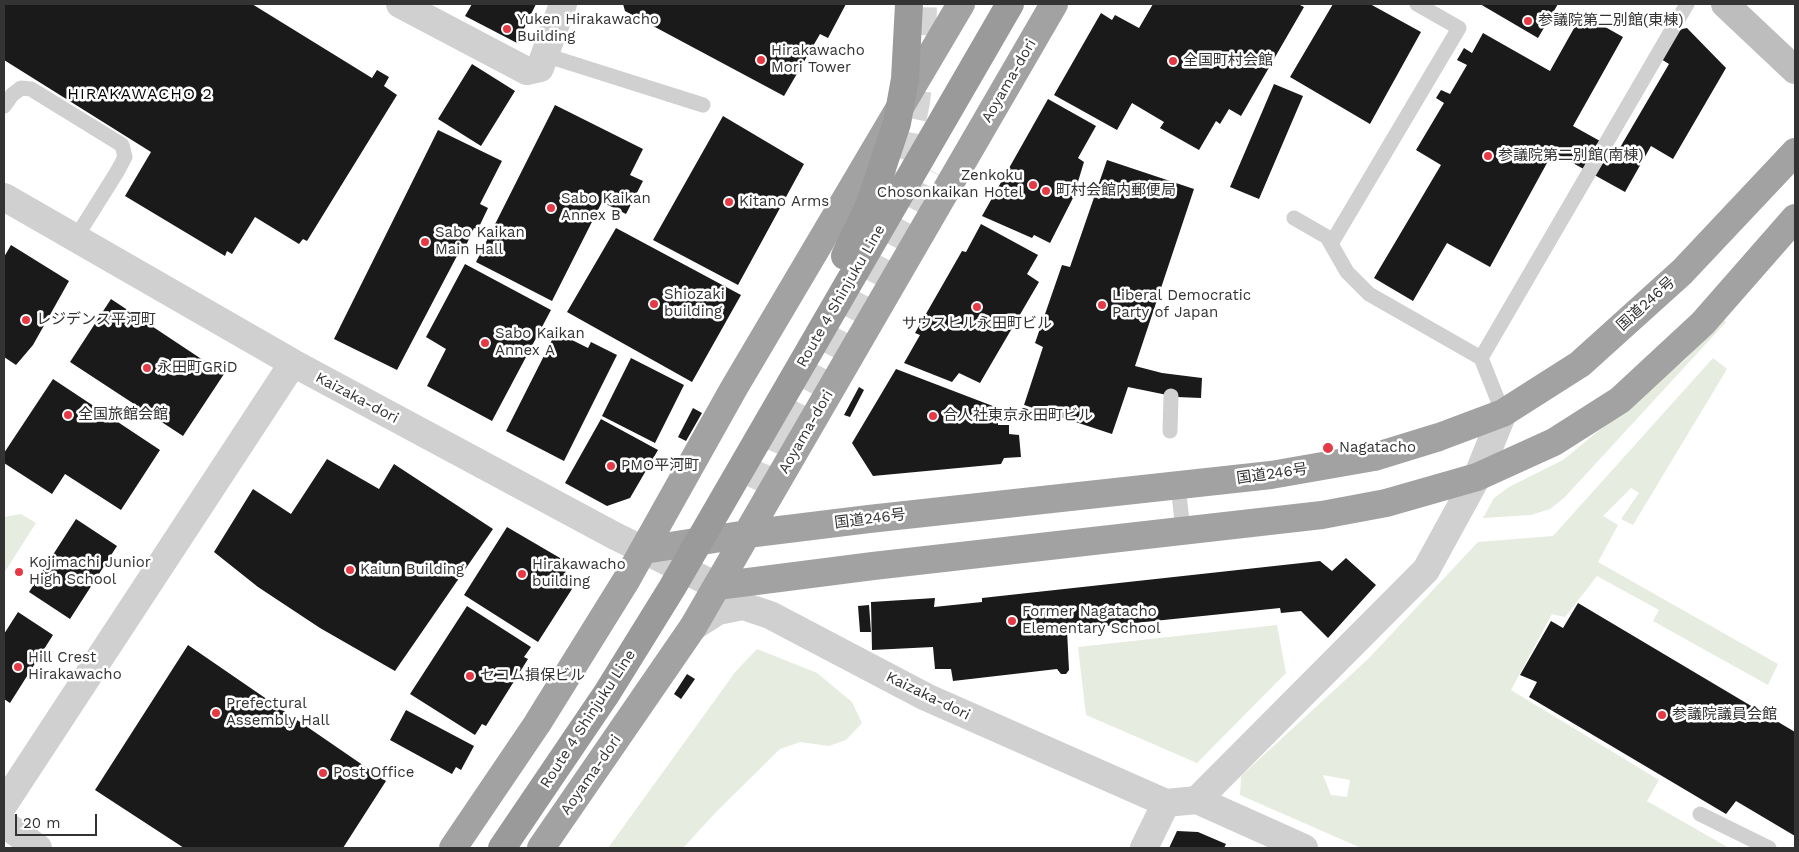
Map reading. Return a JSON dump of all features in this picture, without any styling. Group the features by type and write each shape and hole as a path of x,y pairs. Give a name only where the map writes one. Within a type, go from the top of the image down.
{"highway":[{"name":"Route 4 Shinjuku Line","path":"672,588 870,204 897,123 905,79 909,4"},
{"path":"453,848 537,724 644,550 734,388 960,4"},
{"name":"Route 4 Shinjuku Line","path":"502,848 607,693 672,588 1010,4"},
{"name":"Aoyama-dori","path":"540,848 693,627 1054,4"},
{"name":"国道246号","path":"644,550 747,534 1271,475 1374,457 1439,437 1503,413 1580,364 1682,272 1795,152"},
{"path":"717,586 872,566 1322,514 1386,504 1478,477 1554,442 1620,400 1703,323 1795,218"}],"main road":[{"path":"1725,4 1795,70"}],"street":[{"path":"400,4 527,71 540,68 563,4"},
{"name":"Kaizaka-dori","path":"4,197 293,363 644,550 717,586"},
{"path":"4,804 293,363"},
{"path":"1197,800 1426,570 1478,477 1503,413"},
{"name":"Kaizaka-dori","path":"693,627 718,611 743,606 770,615 926,697 1166,803"},
{"path":"1144,848 1166,803 1197,800 1304,848"},
{"path":"4,824 38,848"}],"lane":[{"path":"1330,244 1459,28 1417,4"},
{"path":"1480,358 1687,4"},
{"path":"545,55 704,105"},
{"path":"4,106 12,95 21,88 31,89 122,145 125,157 118,172 75,239"},
{"path":"1294,218 1327,237 1347,272 1368,294 1480,358 1503,413"},
{"path":"1170,431 1172,396"},
{"path":"1178,485 1183,530"},
{"path":"1700,814 1769,848"}],"shaded area":[{"path":"1723,319 1726,322 1564,498 1550,509 1531,515 1483,518 1494,498 1509,487 1563,460 1686,359"},
{"path":"1713,358 1727,369 1633,525 1621,519 1639,493 1631,488 1603,516 1618,525 1598,562 1778,664 1768,685 1653,621 1659,610 1597,576 1565,617 1552,614 1511,690 1659,780 1647,801 1729,848 1361,848 1240,795 1241,776 1368,659 1478,542 1553,536","holes":["1323,775 1350,780 1347,797 1331,795"]},
{"path":"21,514 36,523 4,573 4,517"},
{"path":"1277,625 1286,673 1197,763 1086,715 1078,647"},
{"path":"757,649 817,673 852,702 862,723 846,740 829,746 800,742 780,749 717,811 683,848 608,848 736,671"}],"building":[{"path":"4,4 252,4 372,78 377,70 389,77 384,86 397,95 307,241 303,239 299,244 255,217 232,254 227,251 225,256 125,196 151,152 4,60"},
{"name":"Yuken Hirakawacho Building","path":"472,4 536,4 517,43 465,16"},
{"name":"Hirakawacho Mori Tower","path":"623,4 846,4 828,38 820,34 784,96 625,11"},
{"name":"全国町村会館","path":"1153,4 1298,4 1304,7 1241,116 1229,109 1220,124 1216,121 1199,150 1160,128 1164,122 1132,103 1117,130 1054,95 1101,13 1112,20 1115,15 1139,28"},
{"path":"1333,4 1370,4 1421,32 1370,124 1290,77"},
{"name":"参議院第二別館(東棟)","path":"1480,4 1558,4 1538,38"},
{"name":"参議院第二別館(南棟)","path":"1582,14 1623,37 1573,126 1618,151 1669,64 1661,59 1677,30 1687,28 1726,68 1673,159 1651,146 1625,192 1553,152 1490,267 1447,243 1413,301 1374,278 1441,165 1416,150 1444,103 1436,98 1441,90 1450,94 1467,65 1457,60 1464,48 1472,53 1483,33 1550,71"},
{"path":"472,64 515,91 481,146 438,119"},
{"path":"1274,84 1303,96 1259,199 1230,187"},
{"path":"1048,99 1096,126 1078,158 1084,162 1073,198 1050,243 1034,235 1032,238 982,216"},
{"name":"Sabo Kaikan Annex B","path":"555,105 643,149 630,175 643,181 626,214 602,202 552,301 476,262"},
{"name":"Kitano Arms","path":"723,116 804,164 738,285 653,240"},
{"name":"Sabo Kaikan Main Hall","path":"438,130 502,161 480,204 488,208 478,229 474,228 462,254 458,254 397,370 334,339"},
{"name":"Liberal Democratic Party of Japan","path":"1107,160 1194,189 1135,366 1162,373 1202,378 1201,398 1177,397 1128,387 1112,434 1024,405 1043,347 1035,343 1062,265 1070,267"},
{"name":"サウスヒル永田町ビル","path":"981,224 1038,255 1027,274 1039,282 980,383 959,373 952,382 904,363 920,335 915,333 962,251 966,252"},
{"name":"Shiozaki building","path":"616,228 741,295 692,382 567,312"},
{"name":"レジデンス平河町","path":"11,245 69,281 33,345 16,365 4,357 4,257"},
{"name":"Sabo Kaikan Annex A","path":"465,264 551,310 492,421 427,386 446,349 426,337"},
{"name":"永田町GRiD","path":"111,299 224,374 183,436 70,362"},
{"path":"556,332 588,348 591,342 617,355 564,461 506,431"},
{"path":"631,358 684,385 655,443 602,416"},
{"name":"合人社東京永田町ビル","path":"896,369 998,408 998,425 1009,425 1009,434 1019,435 1021,457 1004,458 1001,464 873,476 852,443"},
{"name":"全国旅館会館","path":"53,379 160,450 121,510 65,474 52,494 4,463 4,453"},
{"path":"859,387 864,390 850,417 844,415"},
{"path":"693,408 702,413 686,441 678,437"},
{"name":"PMO平河町","path":"601,419 658,450 630,498 607,506 565,483"},
{"name":"Kaiun Building","path":"327,459 379,489 394,464 493,529 395,671 320,628 258,587 214,552 253,489 291,514"},
{"path":"76,519 117,546 70,619 29,592"},
{"name":"Hirakawacho building","path":"507,527 560,558 572,589 538,642 464,595"},
{"name":"Former Nagatacho Elementary School","path":"1346,558 1376,585 1328,638 1301,611 1281,613 1280,608 1067,630 1069,670 1066,674 1061,674 1057,669 953,681 951,669 935,669 933,647 872,650 871,602 935,598 934,607 982,602 982,598 1320,561 1332,571"},
{"name":"参議院議員会館","path":"1578,603 1795,732 1795,836 1736,801 1726,814 1529,697 1537,682 1520,675 1551,621 1563,628"},
{"path":"869,605 871,632 860,632 858,606"},
{"name":"セコム損保ビル","path":"467,606 531,647 524,657 528,659 486,726 482,724 475,735 410,694"},
{"name":"Hill Crest Hirakawacho","path":"18,612 53,635 10,703 4,699 4,634"},
{"name":"Prefectural Assembly Hall","path":"188,645 386,781 343,848 184,848 95,790"},
{"path":"687,674 695,679 681,699 674,694"},
{"path":"406,710 474,746 461,770 456,767 452,774 390,740"},
{"path":"1177,831 1198,832 1226,844 1224,848 1169,848"}],"tunnel":[{"path":"889,199 906,150 916,102 922,45 923,4"},
{"path":"793,431 928,169"},
{"path":"760,492 796,412"}],"place":[{"name":"参議院第二別館(東棟)","path":"1528,21"},
{"name":"Yuken Hirakawacho Building","path":"507,29"},
{"name":"Hirakawacho Mori Tower","path":"761,60"},
{"name":"全国町村会館","path":"1173,61"},
{"name":"参議院第二別館(南棟)","path":"1488,156"},
{"name":"Zenkoku Chosonkaikan Hotel","path":"1033,185"},
{"name":"町村会館内郵便局","path":"1046,191"},
{"name":"Kitano Arms","path":"729,202"},
{"name":"Sabo Kaikan Annex B","path":"551,208"},
{"name":"Sabo Kaikan Main Hall","path":"425,242"},
{"name":"Shiozaki building","path":"654,304"},
{"name":"Liberal Democratic Party of Japan","path":"1102,305"},
{"name":"サウスヒル永田町ビル","path":"977,307"},
{"name":"レジデンス平河町","path":"26,320"},
{"name":"Sabo Kaikan Annex A","path":"485,343"},
{"name":"永田町GRiD","path":"147,368"},
{"name":"全国旅館会館","path":"68,415"},
{"name":"合人社東京永田町ビル","path":"933,416"},
{"name":"Nagatacho","path":"1328,448"},
{"name":"PMO平河町","path":"611,466"},
{"name":"Kaiun Building","path":"350,570"},
{"name":"Kojimachi Junior High School","path":"19,572"},
{"name":"Hirakawacho building","path":"522,574"},
{"name":"Former Nagatacho Elementary School","path":"1012,621"},
{"name":"Hill Crest Hirakawacho","path":"18,667"},
{"name":"セコム損保ビル","path":"470,676"},
{"name":"Prefectural Assembly Hall","path":"216,713"},
{"name":"参議院議員会館","path":"1662,715"},
{"name":"Post Office","path":"323,773"}],"district":[{"name":"HIRAKAWACHO 2","path":"140,94"}]}
